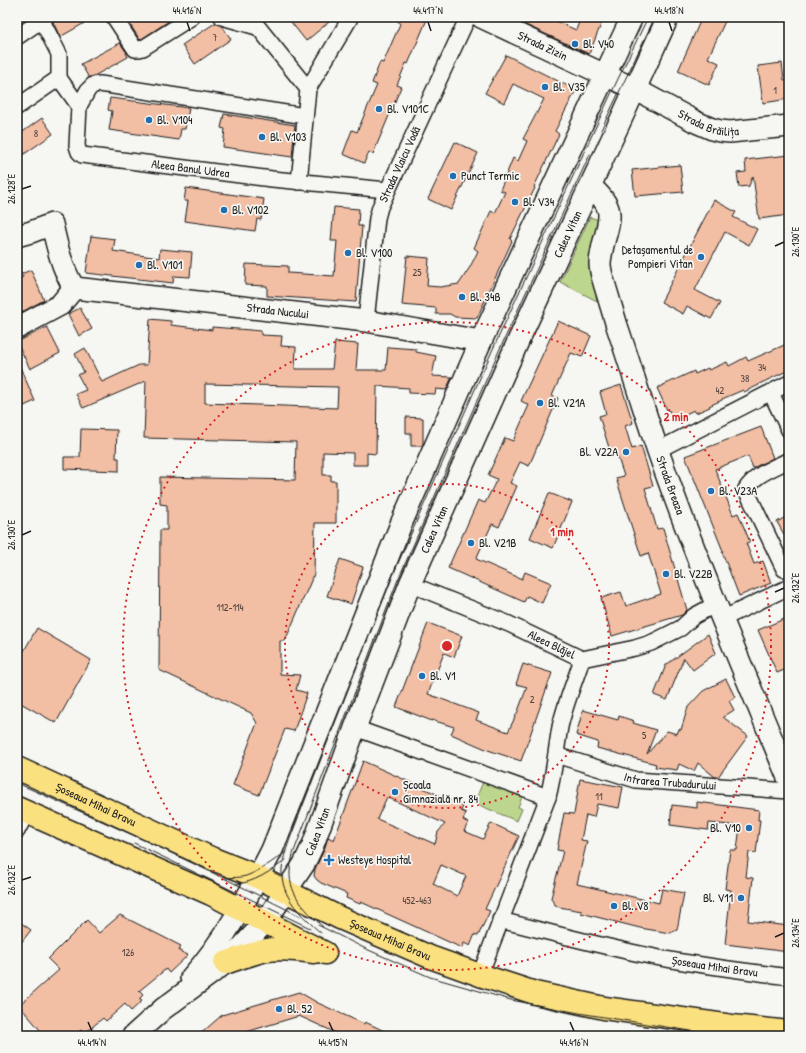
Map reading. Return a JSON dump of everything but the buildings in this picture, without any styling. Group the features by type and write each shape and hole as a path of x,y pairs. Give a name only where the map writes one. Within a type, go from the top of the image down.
{"main road":[{"name":"Strada Zizin","path":"481,17 635,89"},
{"name":"Calea Vitan","path":"163,1009 205,963 228,931 258,878 278,838 401,524 481,341 632,17"},
{"name":"Calea Vitan","path":"133,1036 163,1009 225,963 241,948 264,922 304,864 313,845 355,728 410,584 520,337 668,17"},
{"name":"Strada Brăilița","path":"635,89 696,122 720,131 741,132 789,126"},
{"name":"Strada Breaza","path":"590,186 601,195 609,211 609,225 600,264 603,280 658,450 719,611 789,780"},
{"path":"17,236 52,224 65,272 74,288 60,304 17,328"},
{"name":"Strada Nucului","path":"74,288 366,321 481,341"},
{"name":"Șoseaua Mihai Bravu","path":"17,768 213,859 286,891 340,918 430,957 480,975 535,992 604,1008 732,1026 789,1032"},
{"path":"22,810 205,892 325,953 283,949 267,950 240,957 225,963"}],"street":[{"path":"117,18 135,49 139,50 192,17"},
{"path":"222,17 254,22 308,89"},
{"path":"299,182 308,89 350,17"},
{"name":"Strada Vlaicu Vodă","path":"366,321 376,218 387,190 468,17"},
{"path":"17,37 42,18 59,54 59,78 79,106 88,90 93,85 100,84 305,116"},
{"path":"17,107 59,78"},
{"name":"Aleea Banul Udrea","path":"79,106 77,146 82,155 299,182 387,190"},
{"path":"658,450 789,383"},
{"path":"771,393 789,430"},
{"path":"582,659 635,648 651,643 681,628 694,616 719,611 788,591 787,568 746,489 750,482 789,460"},
{"name":"Aleea Blăjel","path":"410,584 509,624 582,659 563,719 548,797 480,975"},
{"path":"355,728 548,797"},
{"name":"Intrarea Trubadurului","path":"556,755 636,780 789,791"},
{"path":"17,831 22,810"},
{"name":"Șoseaua Mihai Bravu","path":"500,920 659,958 789,977"}],"green space":[{"path":"590,217 607,223 599,302 560,282"},
{"path":"483,782 522,797 518,807 522,809 517,821 474,803"}],"tram line":[{"path":"321,933 300,913 288,897 282,879 282,869 284,857 290,840 391,579 492,351 648,17"},
{"path":"601,130 655,17"},
{"path":"323,927 300,903 293,889 290,872 293,854 397,582 498,353 590,154"},
{"path":"17,783 146,841 300,916"},
{"path":"134,843 310,928"},
{"path":"226,878 241,877 251,874 266,866 286,852"},
{"path":"236,884 256,879 286,860"},
{"path":"318,925 364,948 430,977 511,1000 579,1013 722,1036"}],"place":[{"name":"Bl. V40","path":"575,44"},
{"name":"Bl. V35","path":"545,87"},
{"name":"Bl. V101C","path":"379,109"},
{"name":"Bl. V104","path":"149,120"},
{"name":"Bl. V103","path":"262,137"},
{"name":"Punct Termic","path":"453,176"},
{"name":"Bl. V34","path":"515,202"},
{"name":"Bl. V102","path":"224,210"},
{"name":"Bl. V100","path":"348,253"},
{"name":"Detașamentul de Pompieri Vitan","path":"701,257"},
{"name":"Bl. V101","path":"139,265"},
{"name":"Bl. 34B","path":"462,297"},
{"name":"Bl. V21A","path":"540,403"},
{"name":"Bl. V22A","path":"626,452"},
{"name":"Bl. V23A","path":"711,491"},
{"name":"Bl. V21B","path":"471,543"},
{"name":"Bl. V22B","path":"666,574"},
{"name":"Bl. V1","path":"422,676"},
{"name":"Școala Gimnazială nr. 84","path":"395,792"},
{"name":"Bl. V10","path":"749,828"},
{"name":"Westeye Hospital","path":"329,860"},
{"name":"Bl. V11","path":"741,898"},
{"name":"Bl. V8","path":"614,906"},
{"name":"Bl. 52","path":"279,1009"}]}
